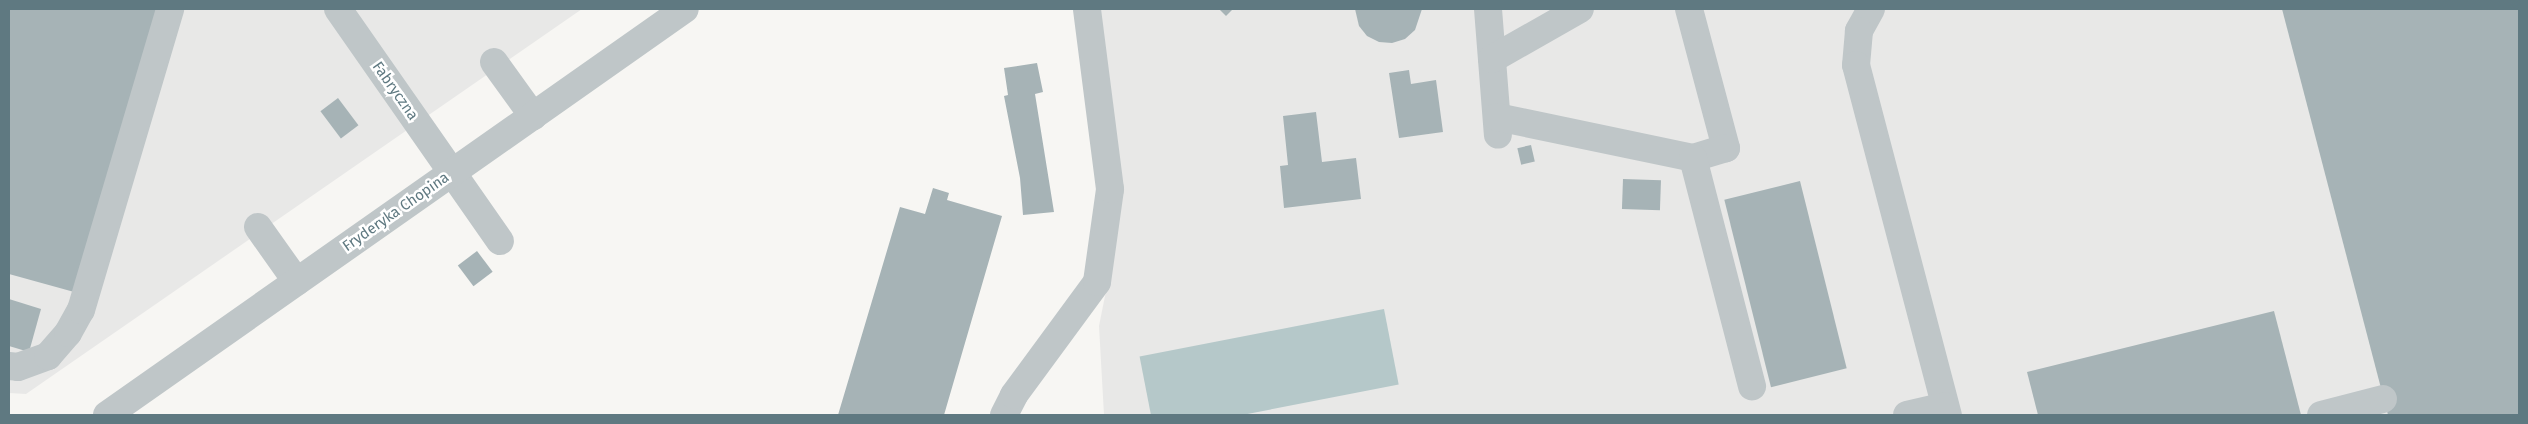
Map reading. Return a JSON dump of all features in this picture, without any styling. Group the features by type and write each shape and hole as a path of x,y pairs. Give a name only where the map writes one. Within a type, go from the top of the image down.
{"street":[{"path":"9,366 18,367 48,356 68,333 80,310 170,9"},
{"name":"Fabryczna","path":"338,9 500,241"},
{"name":"Fryderyka Chopina","path":"107,415 685,9"},
{"path":"1004,415 1014,394 1097,282 1110,188 1087,9"},
{"path":"1488,9 1498,126 1693,158 1726,148 1688,9"},
{"path":"1492,59 1580,9"},
{"path":"1871,9 1859,31 1856,65 1947,410 1907,415"},
{"path":"494,62 533,116"},
{"path":"1693,158 1752,386"},
{"path":"258,227 296,282"},
{"path":"2321,415 2384,399"}],"shaded area":[{"path":"9,9 582,9 26,394 9,393"},
{"path":"1097,9 2519,9 2519,415 1104,415 1099,326 1108,281"},
{"path":"1384,309 1399,385 1242,415 1151,415 1140,357"}],"building":[{"path":"9,9 166,9 85,295 9,274"},
{"path":"1219,9 1233,9 1226,16"},
{"path":"1355,9 1422,9 1415,30 1405,39 1392,43 1379,42 1367,36 1359,26"},
{"path":"2282,9 2519,9 2519,415 2388,415"},
{"path":"1037,63 1043,92 1035,94 1054,212 1023,215 1020,178 1004,96 1008,95 1004,68"},
{"path":"1409,70 1411,84 1436,80 1443,132 1399,138 1389,73"},
{"path":"338,98 358,125 341,138 320,111"},
{"path":"1316,112 1322,162 1356,158 1361,199 1284,208 1280,166 1288,165 1283,116"},
{"path":"1531,145 1535,162 1521,165 1517,148"},
{"path":"1623,179 1661,180 1660,210 1622,209"},
{"path":"1800,181 1847,368 1771,387 1724,200"},
{"path":"933,188 949,193 947,200 1002,216 944,415 838,415 900,207 925,214"},
{"path":"477,251 493,272 473,286 458,265"},
{"path":"9,299 41,309 29,352 9,346"},
{"path":"2274,311 2301,415 2038,415 2027,372"}]}
